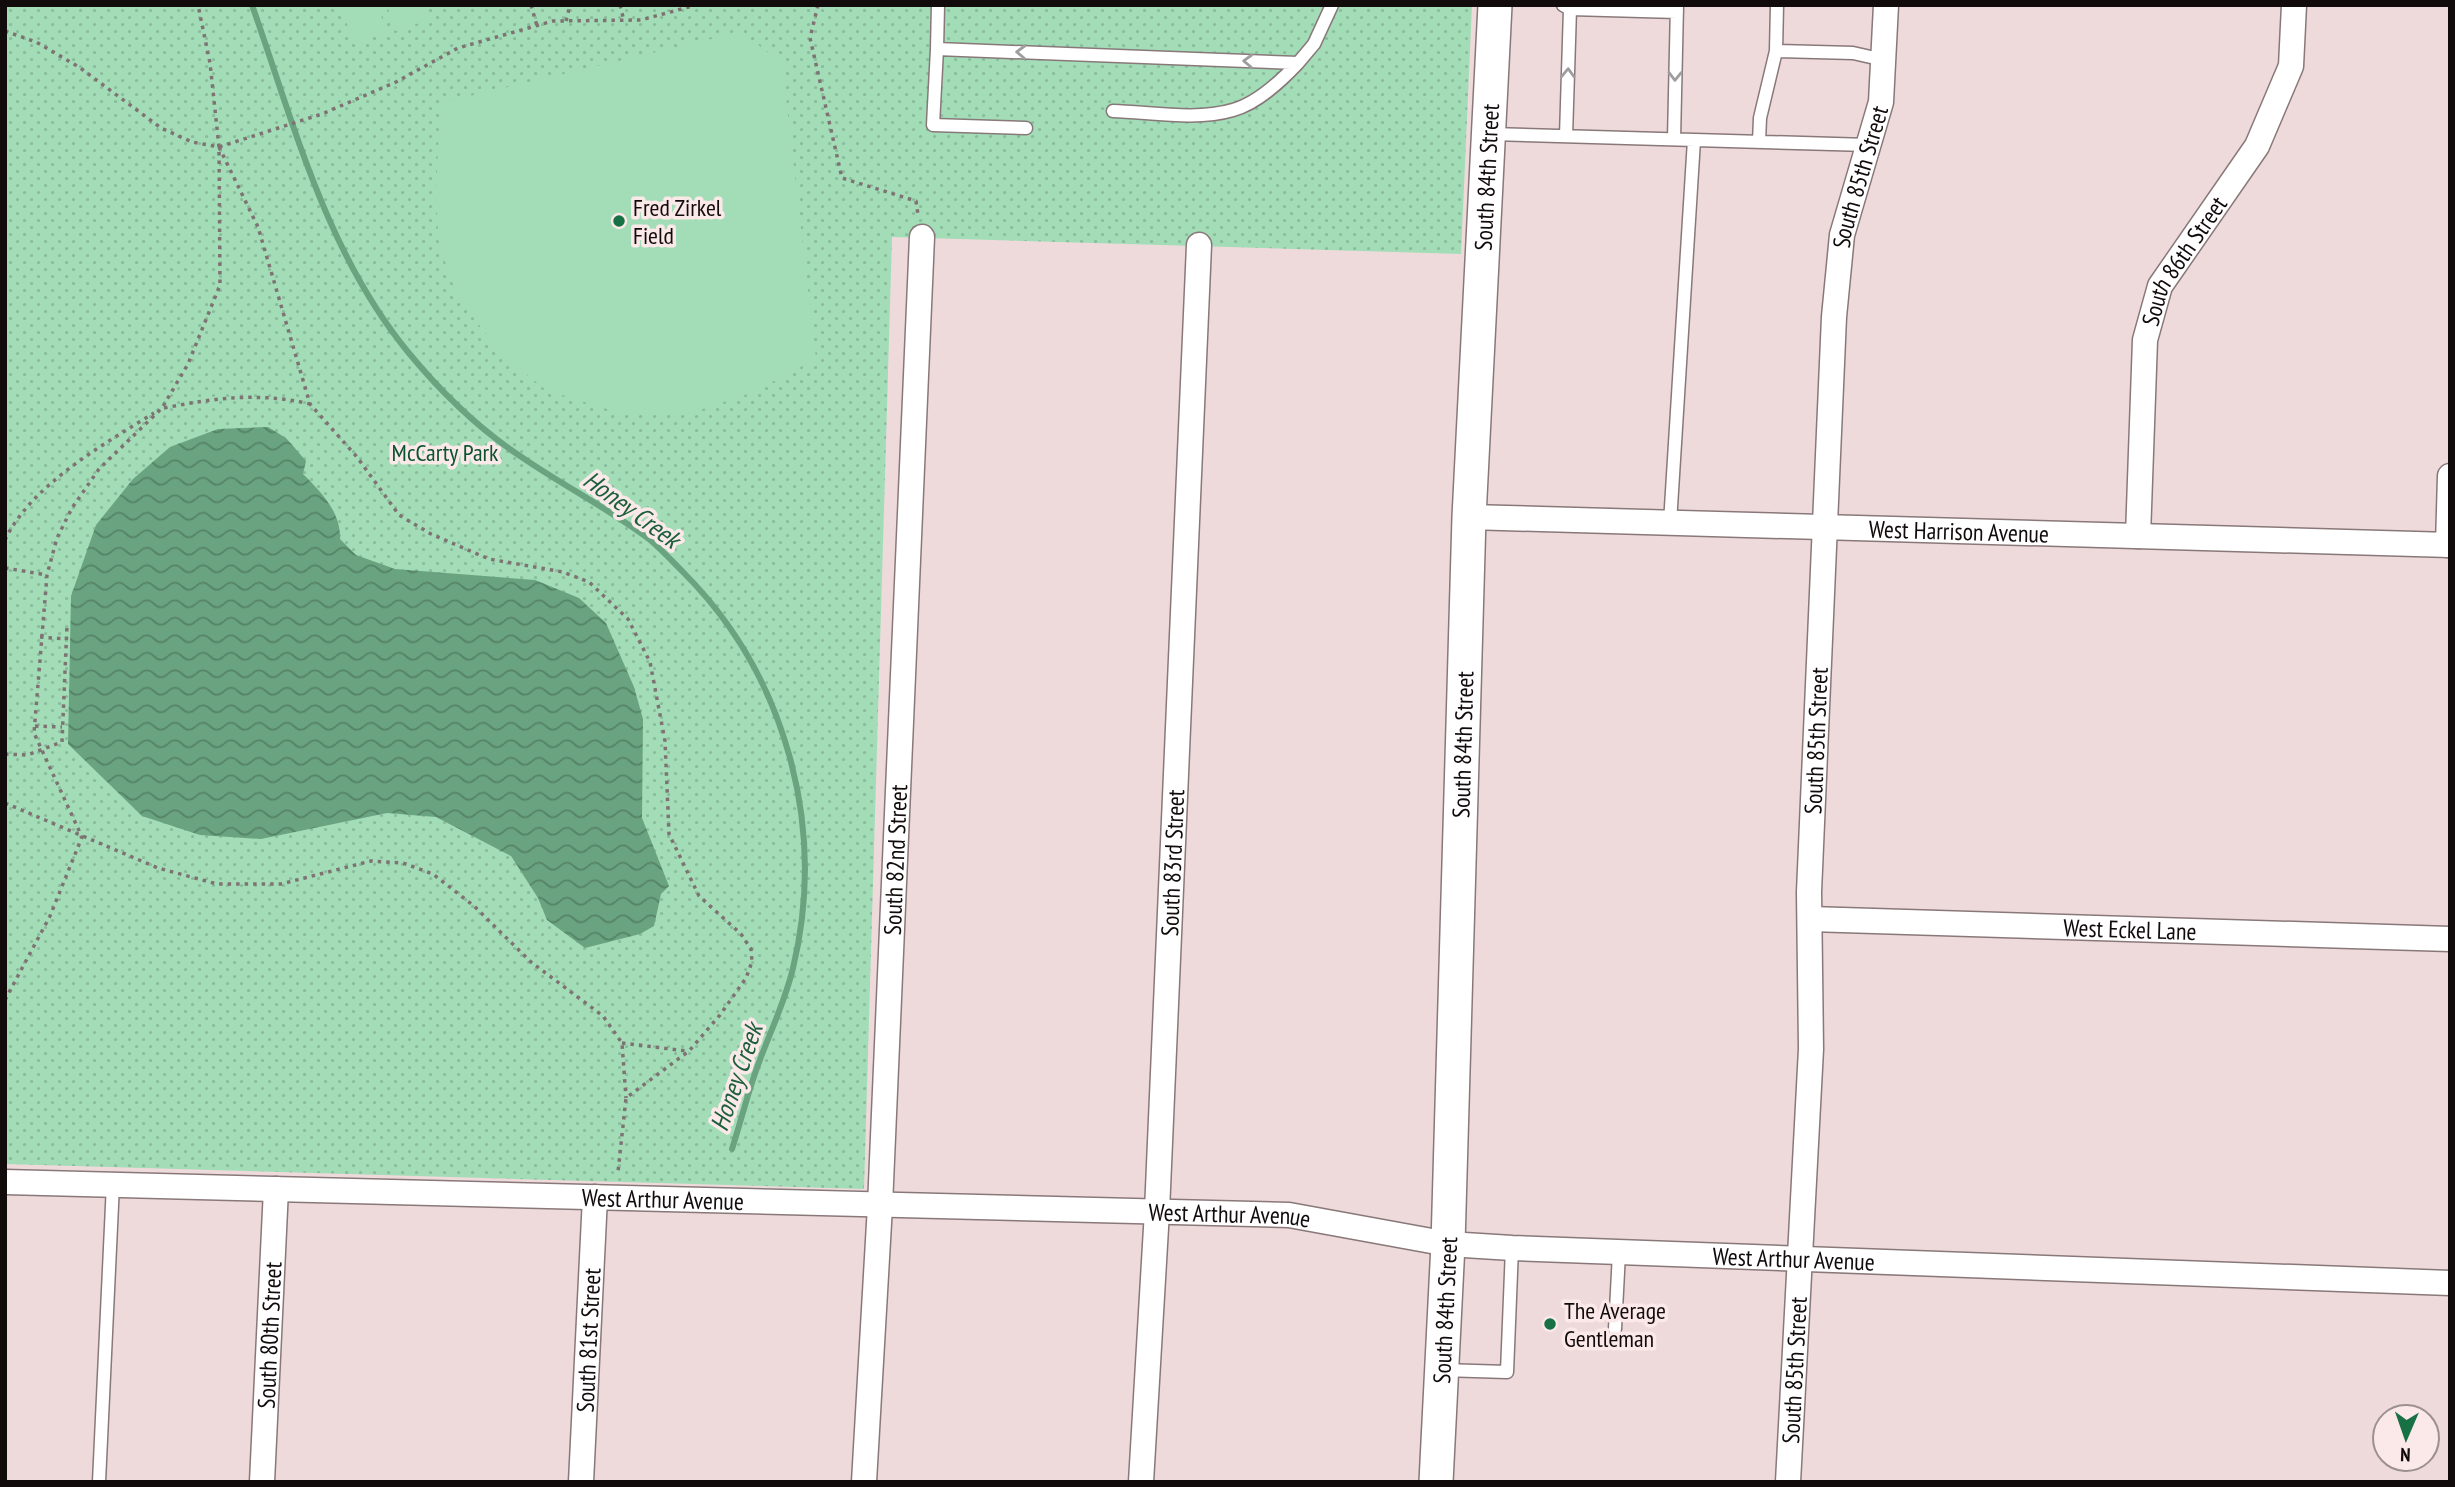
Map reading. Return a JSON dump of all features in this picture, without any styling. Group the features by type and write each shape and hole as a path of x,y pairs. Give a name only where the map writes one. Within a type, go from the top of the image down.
{"street":[{"name":"South 84th Street","path":"1436,1482 1448,1244 1469,517 1495,5"},
{"name":"South 85th Street","path":"1788,1482 1802,1259 1811,1049 1810,919 1834,317 1842,235 1881,102 1886,5"},
{"name":"South 86th Street","path":"2138,536 2145,340 2160,286 2257,146 2291,66 2294,5"},
{"name":"South 82nd Street","path":"864,1482 880,1206 922,237"},
{"name":"South 83rd Street","path":"1141,1482 1157,1211 1199,245"},
{"path":"2449,545 2450,476"},
{"name":"West Harrison Avenue","path":"1469,517 2449,545"},
{"name":"West Eckel Lane","path":"1810,919 2450,939"},
{"name":"West Arthur Avenue","path":"5,1182 1289,1215 1448,1244 1512,1248 2450,1283"},
{"name":"South 80th Street","path":"262,1482 276,1189"},
{"name":"South 81st Street","path":"581,1482 595,1198"}],"lane":[{"path":"938,5 933,125 1026,128"},
{"path":"1113,111 1196,114 1233,110 1278,85 1314,44 1332,5"},
{"path":"1759,142 1760,118 1776,51 1777,5"},
{"path":"1566,136 1566,7 1677,9 1674,139"},
{"path":"937,49 1298,63"},
{"path":"1776,51 1853,53 1884,60"},
{"path":"1489,134 1868,145"},
{"path":"1670,523 1694,140"},
{"path":"99,1482 113,1184"},
{"path":"1441,1370 1507,1371 1512,1248"},
{"path":"1615,1329 1619,1253"}],"path":[{"path":"5,1000 50,916 82,837 41,750 35,726 47,575 57,538 99,469 162,408 188,364 220,285 219,147 210,63 198,5"},
{"path":"531,5 537,26"},
{"path":"566,21 570,5"},
{"path":"620,5 624,21"},
{"path":"5,31 36,42 79,67 161,128 192,142 219,147 322,114 396,82 458,48 537,26 566,21 641,20 696,5"},
{"path":"818,5 810,38 842,178 916,201 922,237"},
{"path":"219,147 258,227 310,404 357,457 399,515 442,540 489,559 564,572 589,582 628,618 650,662 660,700 669,834 699,896 741,934 751,949 752,962 746,978 720,1015 689,1051 626,1098"},
{"path":"6,538 64,471 162,408 236,396 276,396 310,404"},
{"path":"5,568 47,575"},
{"path":"5,754 27,755 62,742 67,625"},
{"path":"40,637 66,639"},
{"path":"35,726 62,727"},
{"path":"5,803 158,867 217,884 281,884 371,861 403,863 433,874 474,906 531,962 603,1016 622,1043 626,1098 618,1172"},
{"path":"622,1043 689,1051"}],"green space":[{"name":"McCarty Park","path":"5,5 1472,5 1461,254 892,237 864,1189 5,1164"},
{"path":"341,5 378,5 386,32 353,43"},
{"path":"387,5 423,5 428,20 395,31"},
{"name":"Fred Zirkel Field","path":"741,32 782,63 816,359 753,392 688,414 620,413 546,390 502,354 458,298 439,245 436,196 440,103"}],"water":[{"path":"268,427 286,438 306,461 303,474 329,503 337,520 340,539 356,555 395,569 535,580 579,598 606,623 634,687 643,719 642,818 669,886 661,894 654,926 640,934 585,948 547,920 538,898 511,856 436,817 387,813 261,839 200,835 142,816 68,744 71,596 96,525 133,479 170,447 218,429"}],"waterway":[{"name":"Honey Creek","path":"252,5 315,186 355,272 379,313 433,381 491,435 634,528 662,551 719,613 748,658 772,705 789,756 800,808 805,861 802,915 790,981 754,1075 732,1149"}],"place":[{"name":"Fred Zirkel Field","path":"619,221"},
{"name":"The Average Gentleman","path":"1550,1324"}]}
